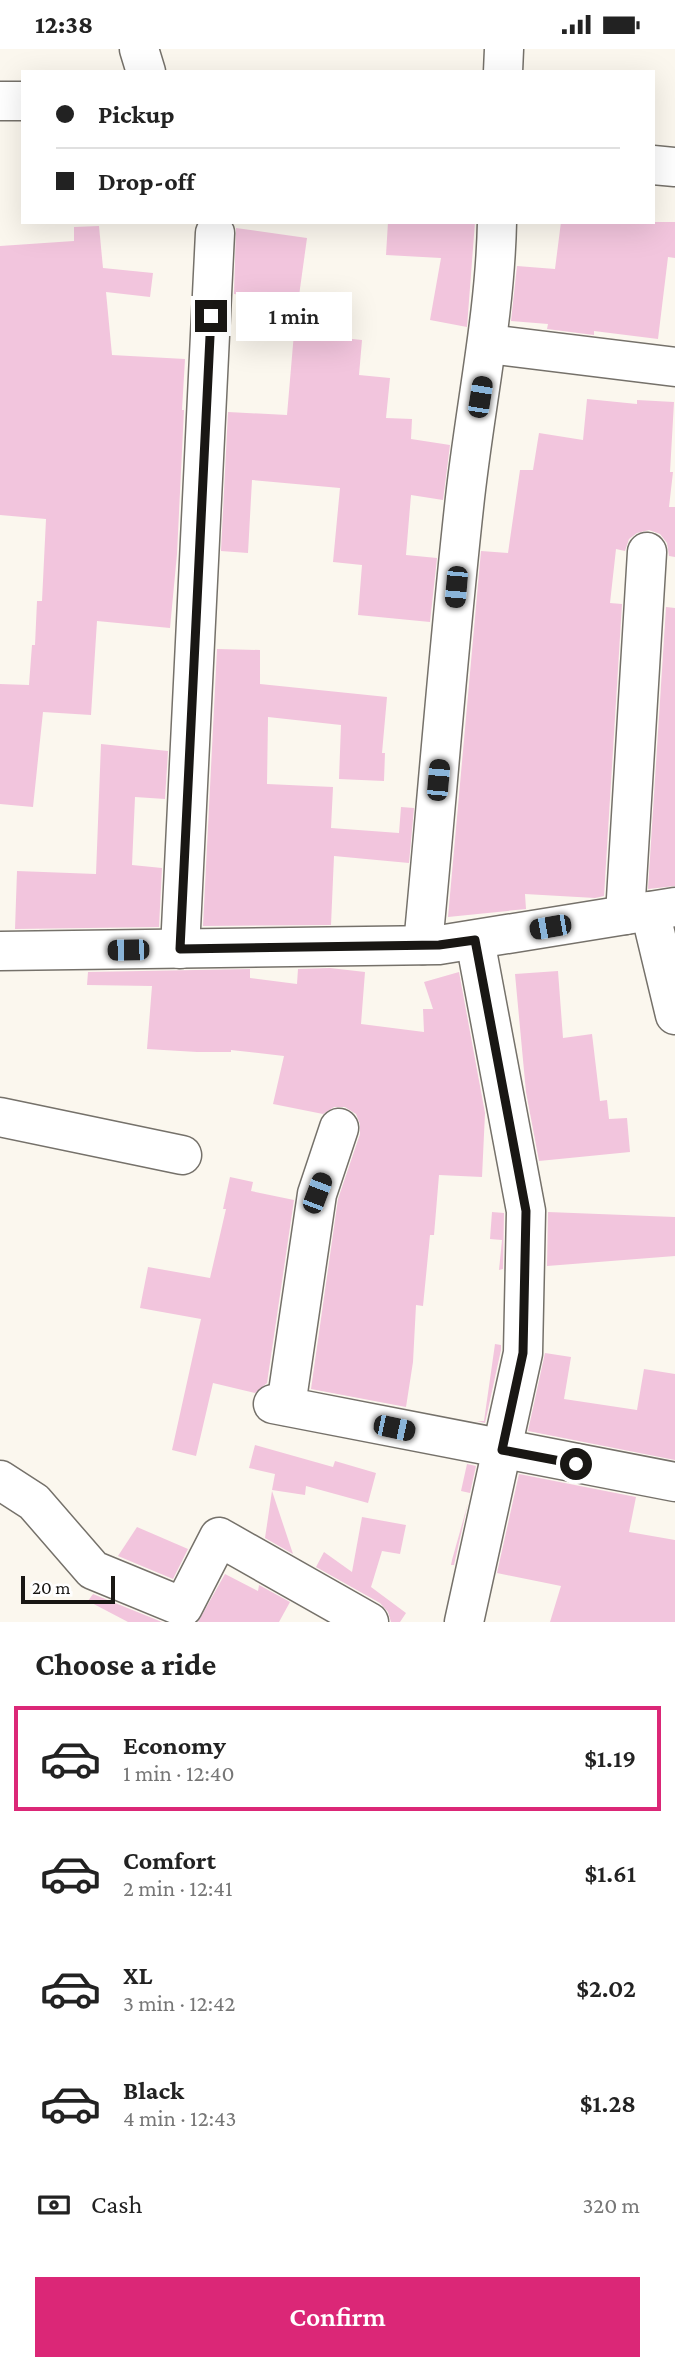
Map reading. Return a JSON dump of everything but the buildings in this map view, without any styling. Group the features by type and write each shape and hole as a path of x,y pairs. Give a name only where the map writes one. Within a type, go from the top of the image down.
{"street":[{"path":"139,49 145,70"},
{"path":"503,70 504,49"},
{"path":"0,101 21,101"},
{"path":"655,165 675,167"},
{"path":"423,946 464,504 488,344 497,224"},
{"path":"180,949 215,233"},
{"path":"488,344 675,367"},
{"path":"647,552 650,911 675,1015"},
{"path":"0,951 423,946 650,911"},
{"path":"466,1622 523,1353 526,1211 475,940"},
{"path":"0,1117 181,1155"},
{"path":"339,1128 317,1193 280,1405 675,1482"},
{"path":"0,1480 34,1502 93,1570 183,1607 219,1537 369,1622"}],"route":[{"path":"211,316 180,949 439,945 475,940 526,1211 523,1353 502,1450 576,1464"}]}
